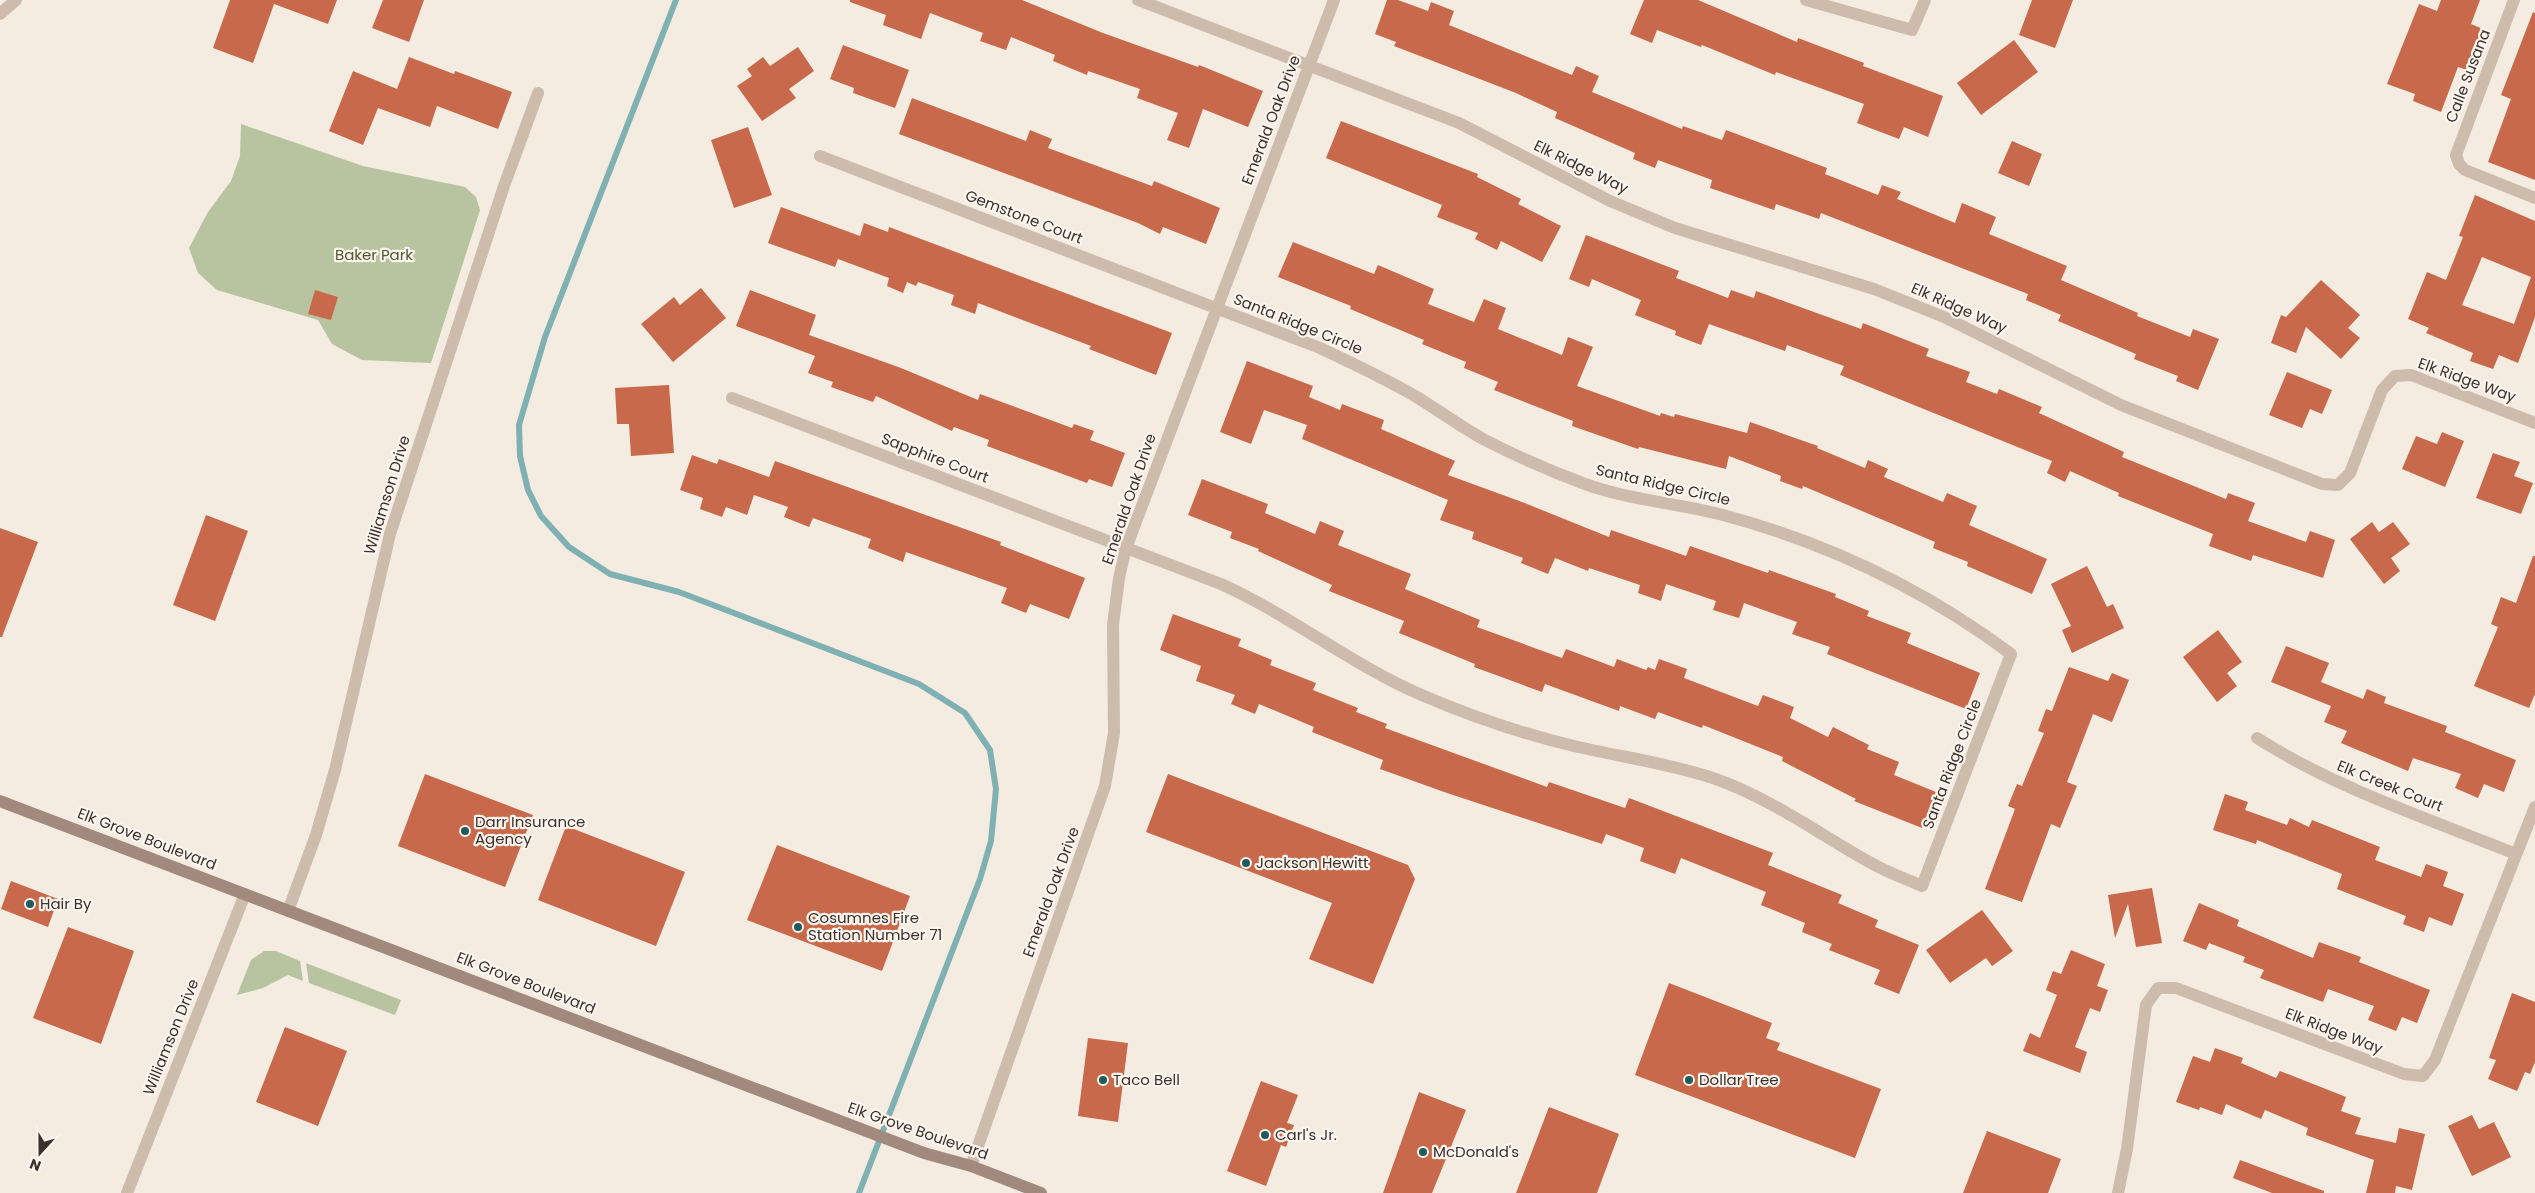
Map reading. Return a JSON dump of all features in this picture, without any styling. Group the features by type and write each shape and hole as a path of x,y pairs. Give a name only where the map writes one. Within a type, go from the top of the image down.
{"main road":[{"name":"Elk Grove Boulevard","path":"0,800 924,1153 971,1166 1041,1193"}],"street":[{"path":"0,14 16,0"},
{"name":"Elk Ridge Way","path":"1138,0 1459,123 1594,194 1675,228 1874,289 1944,317 2121,405 2322,484 2338,485 2350,473 2382,390 2395,376 2411,375 2535,423"},
{"name":"Emerald Oak Drive","path":"971,1166 1105,786 1114,732 1113,625 1119,578 1126,548 1334,0"},
{"path":"1806,0 1912,30 1925,0"},
{"name":"Calle Susana","path":"2514,0 2458,148 2459,164 2465,170 2535,198"},
{"name":"Williamson Drive","path":"288,911 316,835 336,770 390,534 504,186 538,93"},
{"name":"Gemstone Court","path":"820,156 1217,308"},
{"name":"Santa Ridge Circle","path":"1126,548 1243,594 1284,616 1374,672 1422,695 1524,733 1576,746 1666,764 1715,779 1762,799 1875,865 1922,886 2011,654 1944,608 1865,566 1773,529 1721,515 1644,500 1588,485 1533,464 1482,438 1368,370 1320,348 1217,308"},
{"name":"Sapphire Court","path":"732,398 1126,548"},
{"name":"Elk Creek Court","path":"2257,738 2286,757 2332,781 2516,854"},
{"name":"Elk Ridge Way","path":"2118,1193 2127,1149 2146,1005 2158,988 2176,988 2404,1074 2422,1076 2435,1060 2535,807"},
{"name":"Williamson Drive","path":"126,1193 245,894"}],"green space":[{"name":"Baker Park","path":"241,124 363,166 465,187 476,197 480,210 431,363 362,360 332,344 318,320 217,290 198,273 189,248 208,212 231,181 240,156"},
{"path":"264,951 276,951 300,961 303,981 288,975 263,988 237,995 251,960"},
{"path":"306,963 401,1000 395,1015 309,983"}],"building":[{"path":"230,0 337,0 328,24 274,4 253,63 213,48"},
{"path":"383,0 424,0 409,42 372,28"},
{"path":"850,0 1022,0 1103,33 1198,67 1199,65 1263,91 1248,127 1203,109 1189,148 1167,140 1178,113 1137,98 1140,89 1088,71 1087,75 1053,61 1055,55 1011,37 1006,50 980,41 983,33 930,13 921,39 883,25 886,15 850,2"},
{"path":"1387,0 1398,0 1428,11 1431,2 1454,11 1449,25 1572,75 1576,66 1599,76 1592,92 1682,129 1683,126 1722,140 1726,130 1827,168 1825,174 1878,195 1882,185 1901,192 1897,199 1955,223 1962,203 1996,217 1989,234 2067,266 2061,280 2138,313 2137,316 2190,337 2193,329 2219,339 2198,390 2176,381 2178,376 2134,359 2136,354 2058,321 2061,315 2026,300 2028,294 1821,213 1819,219 1776,204 1774,210 1710,188 1712,180 1658,160 1655,168 1633,159 1635,153 1555,118 1557,112 1516,93 1394,46 1396,42 1375,34"},
{"path":"1644,0 1698,0 1797,42 1798,38 1864,63 1863,66 1943,96 1928,137 1904,127 1899,139 1857,123 1864,104 1776,72 1775,75 1702,45 1701,47 1657,30 1652,43 1630,34"},
{"path":"2032,0 2073,0 2055,48 2019,35"},
{"path":"2441,0 2480,0 2471,24 2483,29 2467,70 2458,67 2441,112 2413,101 2415,94 2387,84 2419,4 2437,11"},
{"path":"2533,12 2535,13 2535,180 2488,162 2511,99 2501,95"},
{"path":"2014,40 2038,72 1981,115 1957,83"},
{"path":"843,45 909,70 895,108 853,93 854,88 830,79"},
{"path":"798,47 814,71 789,89 796,98 762,121 737,86 752,76 747,69 763,57 770,66"},
{"path":"409,57 454,74 455,71 512,92 498,129 437,106 430,127 378,108 363,145 329,131 353,71 397,89"},
{"path":"912,98 1026,141 1030,130 1052,139 1048,148 1152,186 1154,181 1220,208 1206,244 1163,227 1160,234 1138,223 899,134"},
{"path":"1341,121 1478,174 1477,177 1521,199 1518,204 1561,226 1542,262 1501,241 1497,250 1475,239 1478,233 1437,217 1442,205 1326,158"},
{"path":"748,127 772,195 734,208 711,140"},
{"path":"2012,141 2042,154 2029,186 1998,173"},
{"path":"2475,195 2535,221 2535,317 2518,363 2499,355 2493,369 2470,361 2473,353 2426,333 2429,328 2408,319 2427,272 2446,280 2463,237 2459,236","holes":["2482,257 2531,277 2514,324 2462,305"]},
{"path":"781,207 860,236 864,223 888,232 889,227 1172,333 1156,375 1089,349 1091,346 978,303 975,314 951,305 954,295 918,282 916,286 907,282 903,293 887,286 889,278 838,259 835,267 768,243"},
{"path":"1586,235 1679,271 1676,278 1728,298 1731,290 1754,298 1756,291 1861,329 1863,323 1929,349 1926,356 1970,372 1966,382 1997,394 1999,389 2042,407 2039,413 2124,452 2122,457 2226,499 2228,493 2255,503 2248,521 2306,542 2310,531 2335,540 2323,578 2253,555 2251,561 2209,546 2213,534 2118,496 2119,493 2070,471 2065,482 2047,473 2052,461 1840,375 1844,366 1787,345 1785,351 1709,324 1701,345 1675,335 1676,331 1635,315 1641,300 1592,279 1589,287 1569,279"},
{"path":"1293,242 1374,274 1378,265 1434,289 1428,304 1474,322 1484,299 1506,308 1498,329 1562,355 1568,337 1593,347 1577,386 1660,416 1661,413 1674,417 1675,414 1747,433 1750,422 1818,446 1817,448 1865,468 1868,460 1888,469 1884,477 1943,502 1947,493 1977,506 1969,525 2047,559 2032,594 1967,566 1968,562 1933,548 1935,542 1803,486 1802,489 1780,481 1781,476 1729,456 1726,469 1639,447 1638,449 1572,426 1573,421 1494,390 1498,382 1464,368 1466,362 1422,344 1424,340 1350,309 1351,306 1278,277"},
{"path":"2321,280 2360,315 2348,328 2360,338 2341,359 2306,327 2296,353 2271,343 2281,315 2286,317"},
{"path":"701,288 726,318 673,362 641,324 674,297 680,305"},
{"path":"315,290 338,297 331,320 308,314"},
{"path":"750,290 816,315 809,335 901,368 978,400 980,394 1072,428 1074,424 1094,431 1090,440 1125,453 1112,487 1089,479 1087,483 987,446 989,440 954,427 952,431 876,396 873,402 831,387 833,382 808,373 815,356 736,326"},
{"path":"1247,361 1313,386 1309,397 1340,410 1342,404 1384,420 1381,429 1455,461 1448,475 1609,537 1611,530 1686,556 1690,546 1768,573 1769,570 1836,594 1835,597 1869,611 1867,616 1911,633 1907,643 1980,673 1966,709 1827,654 1830,647 1792,634 1797,622 1744,603 1739,618 1713,610 1716,601 1666,584 1661,601 1638,593 1640,585 1589,568 1588,571 1555,558 1548,574 1521,563 1523,558 1472,539 1474,532 1440,520 1448,500 1302,439 1307,425 1264,410 1251,444 1220,432"},
{"path":"2287,372 2332,390 2322,414 2310,409 2302,428 2269,415"},
{"path":"669,385 674,453 631,456 629,424 617,424 615,388"},
{"path":"2442,432 2464,441 2445,487 2402,469 2416,436 2437,444"},
{"path":"2493,453 2520,462 2514,476 2533,483 2521,514 2476,498"},
{"path":"692,455 717,464 719,459 769,477 775,461 1001,542 1000,545 1085,578 1069,619 1030,604 1026,613 1001,603 1007,588 906,552 903,562 868,548 871,539 813,518 809,527 784,517 788,507 754,495 747,515 726,507 722,517 700,509 703,498 680,490"},
{"path":"1202,479 1268,504 1265,513 1315,534 1320,521 1344,531 1338,545 1411,574 1405,589 1480,620 1477,627 1562,658 1566,649 1614,667 1617,659 1646,670 1648,667 1655,670 1659,659 1687,669 1684,678 1758,706 1763,695 1794,707 1790,718 1828,737 1833,727 1869,745 1867,749 1899,762 1894,775 1936,792 1922,828 1854,801 1856,799 1782,761 1783,757 1703,725 1702,728 1658,712 1655,719 1620,706 1619,711 1545,684 1542,692 1474,667 1475,664 1399,633 1404,621 1329,591 1332,585 1258,551 1259,549 1230,538 1232,532 1188,515"},
{"path":"206,515 248,531 215,621 173,605"},
{"path":"2372,522 2379,532 2393,522 2410,544 2391,558 2400,571 2384,584 2350,539"},
{"path":"0,528 38,542 2,637 0,637"},
{"path":"2533,556 2535,556 2535,694 2529,708 2474,686 2498,627 2491,624 2501,597 2516,603"},
{"path":"2087,566 2107,607 2113,604 2124,628 2072,653 2062,630 2071,626 2051,584"},
{"path":"1173,614 1241,639 1238,646 1272,660 1270,665 1316,683 1313,690 1358,708 1356,712 1387,724 1385,728 1547,787 1549,782 1625,808 1629,798 1773,853 1768,865 1842,895 1838,903 1878,920 1875,927 1919,945 1899,994 1874,984 1880,970 1829,950 1832,944 1802,932 1805,923 1761,905 1766,892 1681,858 1675,874 1640,861 1644,848 1606,834 1602,844 1447,793 1380,769 1383,760 1312,732 1314,727 1259,704 1255,714 1231,704 1235,695 1196,681 1201,666 1160,650"},
{"path":"2218,630 2242,662 2227,673 2237,686 2217,702 2183,657"},
{"path":"2286,646 2329,663 2321,682 2363,699 2367,689 2386,697 2384,703 2447,726 2445,732 2516,760 2504,792 2484,784 2478,798 2455,788 2461,774 2413,758 2408,771 2341,743 2347,731 2324,722 2331,706 2271,682"},
{"path":"2069,667 2108,681 2112,673 2129,680 2112,722 2093,714 2067,782 2077,786 2060,828 2051,824 2022,902 1985,889 2015,809 2008,806 2017,784 2022,786 2044,733 2038,731 2046,709 2052,711"},
{"name":"Darr Insurance Agency","path":"425,774 533,815 505,887 398,846"},
{"path":"1168,774 1408,865 1415,879 1373,984 1309,959 1332,903 1146,832"},
{"path":"2225,794 2248,802 2245,810 2287,825 2290,818 2309,827 2312,820 2380,847 2375,860 2421,877 2426,864 2448,872 2443,886 2464,894 2452,926 2429,917 2424,932 2403,924 2406,916 2337,889 2342,874 2257,840 2256,844 2213,830"},
{"path":"566,826 685,872 656,946 538,900"},
{"path":"777,845 910,896 882,971 747,920"},
{"name":"Hair By","path":"11,881 58,899 48,927 1,909"},
{"path":"2152,888 2162,943 2136,947 2128,904 2115,938 2108,895"},
{"path":"2199,903 2239,920 2237,926 2313,958 2319,942 2361,957 2359,962 2430,990 2417,1023 2402,1017 2396,1031 2368,1020 2374,1006 2328,989 2323,1002 2260,978 2264,970 2243,962 2245,957 2209,943 2206,950 2183,941"},
{"path":"1982,910 2013,951 1992,966 1986,958 1950,983 1926,950"},
{"path":"68,927 134,951 101,1044 33,1018"},
{"path":"2071,950 2105,964 2097,986 2108,990 2100,1012 2090,1008 2075,1047 2087,1052 2080,1073 2023,1051 2030,1033 2040,1038 2057,995 2046,990 2053,971 2061,974"},
{"path":"1669,983 1772,1023 1766,1038 1780,1043 1777,1050 1881,1089 1855,1158 1635,1075"},
{"path":"2512,993 2535,1002 2535,1062 2530,1074 2525,1072 2517,1091 2488,1079 2496,1060 2489,1058"},
{"path":"285,1027 347,1051 318,1126 256,1102"},
{"name":"Taco Bell","path":"1088,1038 1128,1043 1118,1122 1078,1116"},
{"path":"2215,1048 2243,1058 2241,1063 2276,1078 2280,1071 2346,1097 2341,1111 2361,1118 2355,1134 2396,1143 2399,1128 2425,1134 2412,1190 2396,1186 2395,1193 2366,1193 2374,1160 2306,1135 2308,1128 2265,1110 2261,1119 2226,1104 2222,1115 2200,1107 2199,1110 2176,1102 2193,1056 2210,1062"},
{"name":"Carl's Jr.","path":"1261,1081 1298,1095 1287,1123 1294,1125 1286,1147 1281,1145 1266,1186 1227,1171"},
{"name":"McDonald's","path":"1419,1092 1466,1110 1432,1193 1383,1193"},
{"path":"1549,1107 1619,1134 1597,1193 1516,1193"},
{"path":"2472,1115 2479,1129 2494,1122 2511,1157 2472,1176 2448,1126"},
{"path":"1987,1131 2061,1159 2048,1193 1963,1193"},
{"path":"2240,1160 2324,1191 2324,1193 2272,1193 2233,1178"}],"waterway":[{"path":"676,0 545,337 519,425 520,456 528,490 541,516 569,547 610,574 679,592 919,684 965,713 990,750 996,789 991,841 980,879 859,1193"}],"place":[{"name":"Darr Insurance Agency","path":"465,831"},
{"name":"Jackson Hewitt","path":"1246,863"},
{"name":"Hair By","path":"30,904"},
{"name":"Cosumnes Fire Station Number 71","path":"798,927"},
{"name":"Taco Bell","path":"1103,1080"},
{"name":"Dollar Tree","path":"1689,1080"},
{"name":"Carl's Jr.","path":"1265,1135"},
{"name":"McDonald's","path":"1423,1152"}]}
